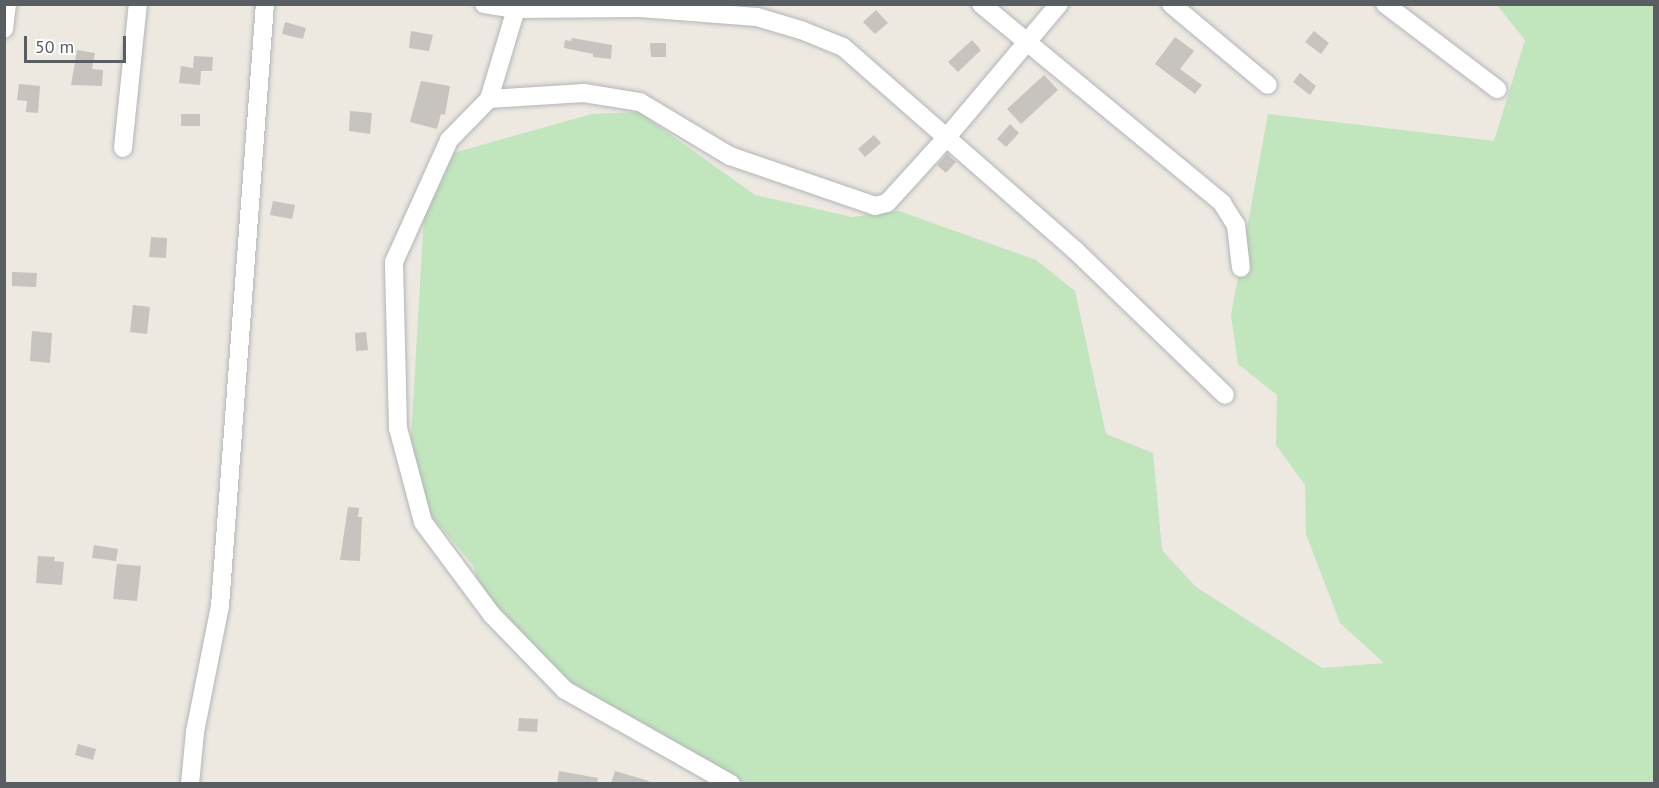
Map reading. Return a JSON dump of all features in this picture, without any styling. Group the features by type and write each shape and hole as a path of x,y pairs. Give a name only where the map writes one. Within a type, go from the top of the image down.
{"street":[{"path":"4,29 7,4"},
{"path":"123,148 138,4"},
{"path":"189,783 195,732 220,606 265,4"},
{"path":"484,4 514,8 640,6 758,11 843,47 1076,251 1225,395"},
{"path":"981,4 1222,203 1236,225 1241,268"},
{"path":"489,99 584,93 640,102 730,156 875,206 886,203 948,137 1029,43 1059,4"},
{"path":"1172,4 1268,85"},
{"path":"1385,4 1497,89"},
{"path":"514,8 489,99 449,140 394,262 398,429 423,522 492,615 565,690 731,783"}],"green space":[{"path":"1497,5 1654,5 1654,783 725,783 586,710 483,600 473,565 408,489 425,199 446,155 592,114 639,112 755,195 852,217 899,211 1036,260 1075,291 1106,434 1153,453 1162,550 1196,587 1322,668 1384,663 1340,623 1306,534 1305,485 1276,445 1277,395 1238,364 1231,315 1268,114 1494,141 1525,40"}],"building":[{"path":"876,10 888,23 875,34 863,22"},
{"path":"285,22 306,28 303,39 282,34"},
{"path":"411,31 433,35 429,51 409,48"},
{"path":"1314,31 1329,43 1321,54 1305,42"},
{"path":"1175,37 1194,51 1180,69 1202,85 1195,94 1155,64"},
{"path":"572,38 612,45 611,59 593,57 593,54 564,48 565,40 571,41"},
{"path":"972,40 981,50 958,72 948,62"},
{"path":"650,43 666,43 666,57 651,57"},
{"path":"77,50 95,53 92,69 103,70 102,86 71,85"},
{"path":"194,56 213,57 212,71 201,71 200,85 179,83 181,66 193,68"},
{"path":"1300,73 1316,86 1310,95 1293,82"},
{"path":"1044,75 1058,90 1021,124 1007,109"},
{"path":"421,81 450,86 445,115 441,114 437,129 410,122"},
{"path":"19,84 40,86 38,113 26,112 27,101 17,100"},
{"path":"350,111 372,113 370,134 349,131"},
{"path":"181,114 200,114 200,126 181,126"},
{"path":"1010,124 1019,133 1006,147 997,139"},
{"path":"874,135 881,143 865,157 858,149"},
{"path":"947,154 956,162 946,173 937,165"},
{"path":"273,201 295,205 292,219 270,215"},
{"path":"151,237 167,238 166,258 149,257"},
{"path":"12,272 37,273 36,287 12,286"},
{"path":"133,305 150,307 147,334 130,332"},
{"path":"32,331 52,333 50,363 30,361"},
{"path":"366,332 368,350 356,351 355,333"},
{"path":"348,507 359,508 358,517 362,517 360,561 340,560"},
{"path":"94,545 118,549 116,561 92,558"},
{"path":"38,556 55,557 54,561 64,562 62,585 36,583"},
{"path":"117,564 141,566 137,601 113,599"},
{"path":"519,718 538,719 537,732 518,731"},
{"path":"78,744 96,749 93,760 75,755"},
{"path":"559,771 598,778 597,783 557,783"},
{"path":"615,771 649,781 648,783 611,783"}]}
